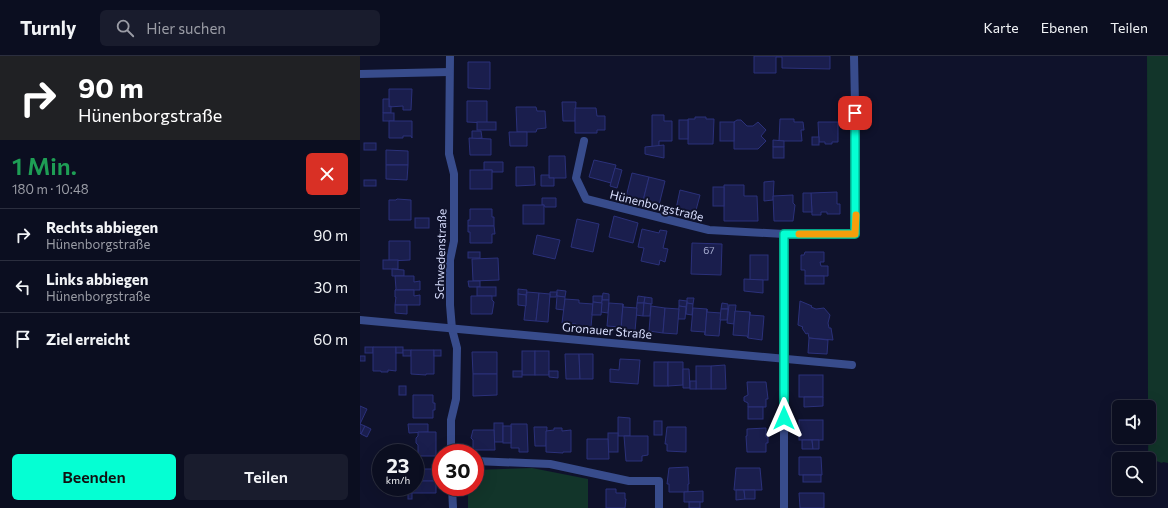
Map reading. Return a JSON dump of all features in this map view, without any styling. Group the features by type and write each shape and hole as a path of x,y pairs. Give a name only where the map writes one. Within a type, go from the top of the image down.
{"street":[{"name":"Schwedenstraße","path":"450,56 449,154 454,174 454,241 450,267 450,305 452,329 456,348 456,399 451,420 451,444"},
{"name":"Hünenborgstraße","path":"584,141 576,178 586,199 709,230 784,234 855,234 856,155 854,56"},
{"path":"360,74 449,72"},
{"path":"784,234 784,508"},
{"name":"Gronauer Straße","path":"360,320 852,365"},
{"path":"484,461 550,464 628,481 659,481 659,508"},
{"path":"452,496 453,508"}],"green space":[{"path":"1147,56 1168,56 1168,463 1156,461 1156,452 1148,452 1148,444 1156,444 1156,400 1148,400"},
{"path":"532,468 588,479 588,508 468,508 468,496 484,496 484,470"}],"building":[{"path":"754,56 830,56 830,69 782,68 782,57 776,57 776,73 754,73"},
{"path":"468,62 490,62 490,89 468,88"},
{"path":"389,89 412,89 411,110 403,110 403,106 389,107"},
{"path":"383,99 389,99 391,113 383,113"},
{"path":"467,101 487,101 487,123 467,122"},
{"path":"562,102 576,102 575,121 563,121"},
{"path":"516,107 536,107 537,111 545,111 546,128 537,129 536,132 517,132"},
{"path":"575,108 596,108 597,116 605,116 605,130 597,130 597,133 575,133"},
{"path":"383,113 394,113 394,121 383,121"},
{"path":"652,115 664,115 664,121 672,121 672,141 659,141 659,147 652,147"},
{"path":"695,117 714,119 713,144 688,144 688,119 695,119"},
{"path":"780,119 794,119 794,122 803,122 804,130 801,130 802,141 779,141"},
{"path":"679,120 688,120 688,139 679,139"},
{"path":"741,120 747,126 753,126 758,122 766,130 761,136 766,141 758,149 734,149 734,122"},
{"path":"389,121 412,121 412,138 411,136 403,136 403,138 389,138"},
{"path":"477,122 496,122 496,130 477,130"},
{"path":"720,122 734,122 734,141 720,141"},
{"path":"818,122 838,122 838,142 825,144 825,142 819,142"},
{"path":"472,131 481,131 482,138 472,139"},
{"path":"509,132 527,132 527,146 510,146"},
{"path":"812,137 819,137 819,145 812,145"},
{"path":"469,138 491,139 491,155 470,155"},
{"path":"773,140 784,141 784,147 773,147"},
{"path":"364,143 376,143 376,150 364,150"},
{"path":"664,145 664,158 645,154 645,147"},
{"path":"773,147 784,147 784,158 773,158"},
{"path":"386,150 408,151 408,165 386,165"},
{"path":"549,156 565,156 566,178 549,178"},
{"path":"594,160 616,165 611,183 589,177"},
{"path":"484,162 503,162 503,172 484,170"},
{"path":"386,165 408,165 407,180 386,179"},
{"path":"516,167 534,167 535,185 516,186"},
{"path":"615,168 622,170 617,188 610,186"},
{"path":"470,170 492,170 492,189 470,189"},
{"path":"632,173 649,177 643,201 626,197"},
{"path":"541,175 549,175 549,178 554,178 554,186 541,186"},
{"path":"649,177 665,181 659,205 643,201"},
{"path":"364,180 376,180 376,186 364,186"},
{"path":"774,181 773,200 764,201 764,182"},
{"path":"724,185 744,185 744,196 757,196 758,221 724,221"},
{"path":"713,187 724,187 724,206 713,206"},
{"path":"680,190 700,195 695,214 688,214 676,209"},
{"path":"837,192 837,204 840,204 840,214 827,214 827,212 821,212 821,215 812,215 811,193"},
{"path":"803,193 811,193 812,212 803,212"},
{"path":"793,195 793,203 795,205 793,221 774,221 773,196"},
{"path":"542,198 556,198 556,207 545,207 542,205"},
{"path":"389,200 411,200 411,220 389,220"},
{"path":"523,205 544,205 544,224 523,224"},
{"path":"470,209 492,209 494,226 468,226 468,220 470,220"},
{"path":"614,216 638,223 633,243 609,237"},
{"path":"415,218 429,218 429,228 415,228"},
{"path":"577,219 599,224 593,252 571,247"},
{"path":"468,226 494,226 495,234 492,234 492,243 470,243 470,232 468,232"},
{"path":"642,229 659,233 660,230 667,231 663,248 668,249 665,262 660,260 659,265 641,261 644,248 638,247"},
{"path":"537,235 560,240 555,259 533,254"},
{"path":"389,241 410,241 410,260 389,261"},
{"path":"692,243 722,244 721,275 691,274"},
{"path":"468,252 480,252 480,258 468,258"},
{"path":"805,252 824,252 824,262 820,262 821,266 828,266 828,276 805,276 805,270 801,270 801,255 804,255"},
{"path":"750,255 768,255 768,280 750,280"},
{"path":"498,258 499,280 473,281 472,259"},
{"path":"383,260 398,260 398,269 383,269"},
{"path":"392,269 404,270 404,276 392,276"},
{"path":"395,276 414,276 414,282 420,281 420,290 395,290"},
{"path":"805,276 824,276 824,284 805,284"},
{"path":"744,279 763,280 763,293 744,291"},
{"path":"468,281 480,281 480,287 469,287"},
{"path":"477,287 496,287 496,296 477,296"},
{"path":"518,289 527,290 526,295 518,294"},
{"path":"395,290 414,290 414,296 420,295 420,305 395,305"},
{"path":"557,290 566,291 565,297 557,296"},
{"path":"527,292 539,293 536,321 524,320"},
{"path":"550,292 557,292 556,297 550,297"},
{"path":"539,293 550,294 548,322 536,321"},
{"path":"603,293 609,294 609,300 602,300"},
{"path":"518,294 526,295 526,306 518,305"},
{"path":"471,296 492,296 492,300 494,302 492,314 471,314"},
{"path":"557,296 565,297 564,310 556,309"},
{"path":"593,296 602,296 602,303 593,302"},
{"path":"638,296 645,297 644,303 637,303"},
{"path":"645,297 652,298 652,304 644,303"},
{"path":"687,298 694,298 693,304 687,303"},
{"path":"565,299 579,300 579,303 593,304 591,327 562,323"},
{"path":"602,300 609,300 608,313 601,312"},
{"path":"679,300 687,301 686,307 679,306"},
{"path":"800,301 816,309 824,308 830,315 828,323 829,328 831,328 833,340 809,338 808,333 806,334 802,328 803,327 798,325"},
{"path":"593,302 602,303 601,315 592,315"},
{"path":"609,303 623,304 621,330 620,327 607,326"},
{"path":"637,303 644,303 643,316 636,315"},
{"path":"644,303 651,304 650,316 643,316"},
{"path":"687,303 693,304 692,315 686,314"},
{"path":"722,303 728,304 728,309 721,309"},
{"path":"623,304 623,307 637,308 635,331 621,330"},
{"path":"395,305 407,305 407,314 395,313"},
{"path":"729,305 736,305 734,324 727,323"},
{"path":"651,306 665,308 663,333 649,331"},
{"path":"679,306 686,307 685,319 678,319"},
{"path":"665,308 679,309 677,334 663,333"},
{"path":"693,308 707,309 705,335 705,332 691,331"},
{"path":"707,309 707,312 721,313 719,336 705,335"},
{"path":"721,309 728,309 727,320 720,320"},
{"path":"735,311 750,312 748,338 747,336 733,335"},
{"path":"750,312 750,315 764,316 762,340 748,338"},
{"path":"809,338 828,340 827,354 808,353"},
{"path":"365,347 373,347 373,353 365,353"},
{"path":"373,347 396,347 396,371 373,371"},
{"path":"396,347 403,347 403,353 396,353"},
{"path":"403,350 411,350 411,356 403,356"},
{"path":"411,350 434,350 434,374 411,374"},
{"path":"434,350 441,350 441,356 434,356"},
{"path":"522,351 535,351 535,375 522,375"},
{"path":"535,351 549,351 549,375 535,375"},
{"path":"472,352 497,352 497,374 473,374"},
{"path":"565,354 579,354 580,379 566,379"},
{"path":"579,354 593,354 593,379 580,379"},
{"path":"360,356 365,356 365,361 360,361"},
{"path":"620,359 640,360 638,384 610,382 610,369 619,370"},
{"path":"654,362 668,362 668,386 654,386"},
{"path":"668,362 683,362 683,385 668,386"},
{"path":"725,365 726,389 711,389 711,366"},
{"path":"696,366 711,366 711,389 696,389"},
{"path":"683,369 689,369 690,388 683,388"},
{"path":"513,371 522,371 522,377 513,377"},
{"path":"549,371 558,371 558,378 549,377"},
{"path":"473,374 497,374 497,395 473,396"},
{"path":"799,375 823,375 823,397 799,397"},
{"path":"690,381 696,381 696,389 690,389"},
{"path":"747,382 766,382 768,399 766,399 766,407 748,407 748,403 744,401 744,397 748,395"},
{"path":"399,386 406,386 406,395 399,395"},
{"path":"413,395 433,395 435,410 433,410 433,418 413,418"},
{"path":"804,397 823,397 823,406 804,407"},
{"path":"360,406 367,409 360,424"},
{"path":"748,407 763,407 763,419 748,419"},
{"path":"618,417 630,418 630,436 618,436"},
{"path":"799,420 823,420 823,440 799,440"},
{"path":"654,421 662,421 662,435 654,435"},
{"path":"494,423 503,423 503,442 494,442"},
{"path":"360,424 365,426 361,434 360,433"},
{"path":"408,424 428,424 428,432 409,433"},
{"path":"511,424 527,424 528,452 519,452 519,448 511,448"},
{"path":"365,426 371,429 367,437 361,434"},
{"path":"503,426 511,426 511,443 503,443"},
{"path":"534,427 547,427 546,446 535,446"},
{"path":"667,427 686,427 686,452 667,451 667,444 665,444"},
{"path":"554,428 562,428 562,431 571,430 571,452 546,452 546,431 554,430"},
{"path":"766,428 768,443 766,443 766,452 747,452 747,429"},
{"path":"473,430 494,430 495,450 484,450 484,444 473,444 473,440 471,438"},
{"path":"418,432 436,432 436,444 432,444 432,456 424,456 424,444 416,443 416,438 418,436"},
{"path":"608,433 618,433 618,452 608,452"},
{"path":"624,436 648,436 648,455 642,456 642,461 626,461"},
{"path":"587,439 608,439 609,459 587,459"},
{"path":"802,440 812,440 813,449 802,449"},
{"path":"812,440 819,440 819,449 813,449"},
{"path":"799,457 821,457 822,475 799,475"},
{"path":"688,467 688,492 669,492 669,484 667,484 669,468"},
{"path":"736,468 760,468 762,490 734,490"},
{"path":"424,469 432,469 432,481 424,481"},
{"path":"803,475 821,475 821,482 803,482"},
{"path":"424,481 432,481 432,493 424,493"},
{"path":"606,489 616,489 616,493 625,493 625,508 606,508"},
{"path":"736,490 744,490 745,499 736,500"},
{"path":"744,490 755,490 755,499 745,499"},
{"path":"703,491 703,502 684,502 684,492"},
{"path":"799,493 824,493 824,508 800,508"},
{"path":"408,496 412,496 412,499 408,499"},
{"path":"689,502 700,502 700,508 689,508"}],"slow traffic":[{"path":"799,234 855,234 856,215"}],"route":[{"path":"784,418 784,234 855,234 855,113"}]}
